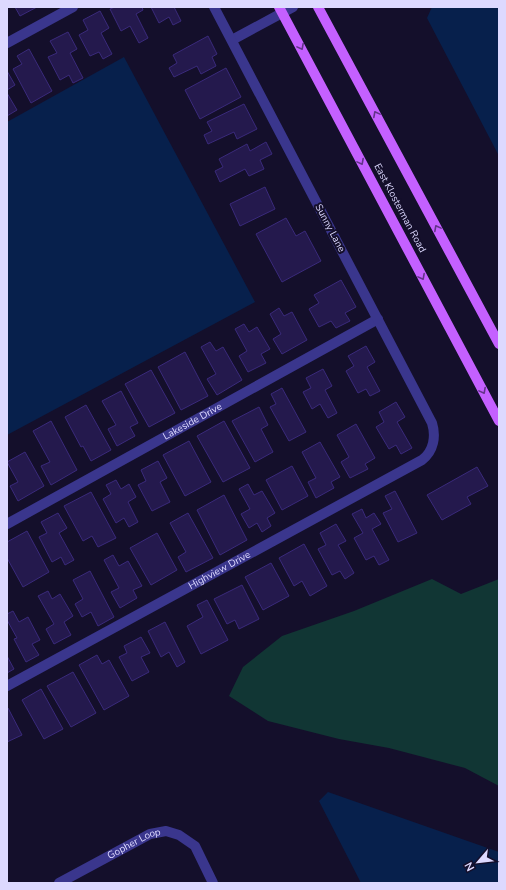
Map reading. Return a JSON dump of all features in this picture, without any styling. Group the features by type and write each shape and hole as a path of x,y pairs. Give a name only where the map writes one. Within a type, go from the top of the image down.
{"main road":[{"path":"318,7 499,344"},
{"name":"East Klosterman Road","path":"281,10 499,421"}],"street":[{"path":"7,43 73,7"},
{"name":"Sunny Lane","path":"214,7 432,423 434,437 430,452"},
{"path":"232,40 281,10 293,7"},
{"name":"Lakeside Drive","path":"7,524 378,319"},
{"name":"Highview Drive","path":"7,686 422,460 430,452"},
{"name":"Gopher Loop","path":"59,883 150,834 166,831 179,835 195,846 214,883"}],"green space":[{"path":"432,579 461,594 499,579 499,786 465,768 389,748 339,739 268,721 229,696 243,667 282,636 354,611"}],"water":[{"path":"432,7 499,7 499,156 427,18"},
{"path":"124,57 255,302 7,435 7,122"},
{"path":"328,792 499,852 499,883 361,883 319,801"}],"building":[{"path":"15,7 37,7 20,16"},
{"path":"115,7 142,7 143,10 136,14 148,38 139,43 130,26 121,31 110,9"},
{"path":"151,7 174,7 181,21 173,25 169,17 159,23"},
{"path":"100,11 109,28 101,33 112,54 103,59 99,52 90,56 79,35 88,30 83,20"},
{"path":"68,32 77,49 70,53 83,78 73,83 69,75 60,80 48,57 57,53 50,41"},
{"path":"208,36 217,54 212,57 216,66 201,74 197,66 174,77 169,68 177,63 173,55"},
{"path":"29,49 52,91 31,103 13,69 22,64 17,56"},
{"path":"226,68 241,97 200,119 185,90"},
{"path":"7,71 15,85 7,90"},
{"path":"7,93 17,110 7,116"},
{"path":"244,104 257,129 237,139 234,132 208,144 204,135 212,131 207,122"},
{"path":"266,142 272,154 260,160 264,169 249,176 245,169 220,182 215,171 223,167 219,159 247,144 250,151"},
{"path":"265,187 275,209 240,226 230,204"},
{"path":"286,218 296,236 305,231 321,261 282,282 256,234"},
{"path":"341,280 356,307 345,313 350,321 336,328 331,321 319,327 309,309 319,303 314,295"},
{"path":"279,308 284,316 292,312 307,340 282,354 273,339 281,334 270,314"},
{"path":"244,324 249,332 257,327 270,349 261,354 266,363 248,372 239,356 247,351 235,329"},
{"path":"210,342 216,351 223,347 242,380 217,395 207,379 216,374 201,347"},
{"path":"366,346 375,362 367,367 380,391 370,396 366,389 358,393 346,371 354,366 348,356"},
{"path":"185,352 208,396 181,410 158,367"},
{"path":"323,369 332,386 325,390 337,413 328,418 320,404 312,409 303,392 311,388 306,378"},
{"path":"151,370 175,413 149,427 125,384"},
{"path":"282,388 306,432 289,441 270,407 276,404 271,394"},
{"path":"121,391 138,423 130,427 135,436 117,446 108,429 116,425 102,401"},
{"path":"396,402 405,417 397,422 412,448 401,454 396,445 389,449 376,427 384,422 379,412"},
{"path":"86,405 111,450 91,461 83,446 81,447 65,417"},
{"path":"259,407 268,425 261,429 273,452 255,462 232,421"},
{"path":"51,421 77,470 51,485 41,466 50,462 33,431"},
{"path":"224,421 250,468 223,482 197,436"},
{"path":"356,424 375,458 365,464 368,469 350,478 341,462 349,457 337,435"},
{"path":"189,441 211,482 185,496 163,455"},
{"path":"320,442 340,477 331,482 334,488 316,498 308,482 316,478 302,452"},
{"path":"25,452 44,486 18,501 10,486 18,482 7,462"},
{"path":"158,461 167,478 160,482 170,502 152,511 138,485 146,481 141,470"},
{"path":"292,466 308,496 282,510 266,480"},
{"path":"477,467 488,486 467,497 471,504 442,520 427,495"},
{"path":"116,480 121,489 129,484 136,497 128,502 138,522 129,527 124,518 116,523 103,499 111,494 106,485"},
{"path":"248,484 254,495 262,491 275,513 267,518 271,526 262,532 257,523 249,528 241,514 250,509 239,489"},
{"path":"395,491 417,533 398,542 383,513 392,509 385,496"},
{"path":"91,492 116,538 98,547 92,536 83,541 64,506"},
{"path":"224,495 247,540 220,555 197,510"},
{"path":"362,509 366,518 374,513 381,524 372,529 389,560 379,565 374,556 366,560 354,538 363,533 352,514"},
{"path":"58,513 67,528 59,533 74,560 65,565 61,557 52,562 39,537 47,533 41,522"},
{"path":"188,513 213,558 186,572 178,557 186,552 170,523"},
{"path":"336,524 346,541 338,545 354,573 345,579 340,571 332,575 318,549 326,545 320,533"},
{"path":"27,531 49,572 23,587 7,558 7,542"},
{"path":"157,533 177,570 151,585 130,548"},
{"path":"304,544 327,586 310,596 302,581 294,586 279,558"},
{"path":"113,555 119,566 128,561 142,586 133,590 137,598 120,608 111,592 119,588 104,560"},
{"path":"271,563 289,596 263,610 245,577"},
{"path":"90,571 114,617 98,626 91,612 82,617 75,604 83,599 73,580"},
{"path":"242,585 259,619 239,629 235,620 227,624 214,599"},
{"path":"48,591 52,599 60,594 73,616 64,622 71,635 54,644 46,629 54,624 38,596"},
{"path":"207,600 228,640 201,654 187,626 203,617 197,605"},
{"path":"13,611 19,622 28,617 40,640 32,644 39,655 26,662 14,639 17,638 7,620 7,614"},
{"path":"165,622 185,662 177,667 169,652 161,657 148,631"},
{"path":"141,637 150,653 141,657 149,672 132,681 119,657 127,653 124,646"},
{"path":"97,655 102,664 109,660 129,696 104,710 79,665"},
{"path":"7,656 14,669 7,673"},
{"path":"73,672 96,713 71,727 47,686"},
{"path":"41,689 63,729 44,739 22,700"},
{"path":"8,708 22,735 7,742 7,709"}]}
